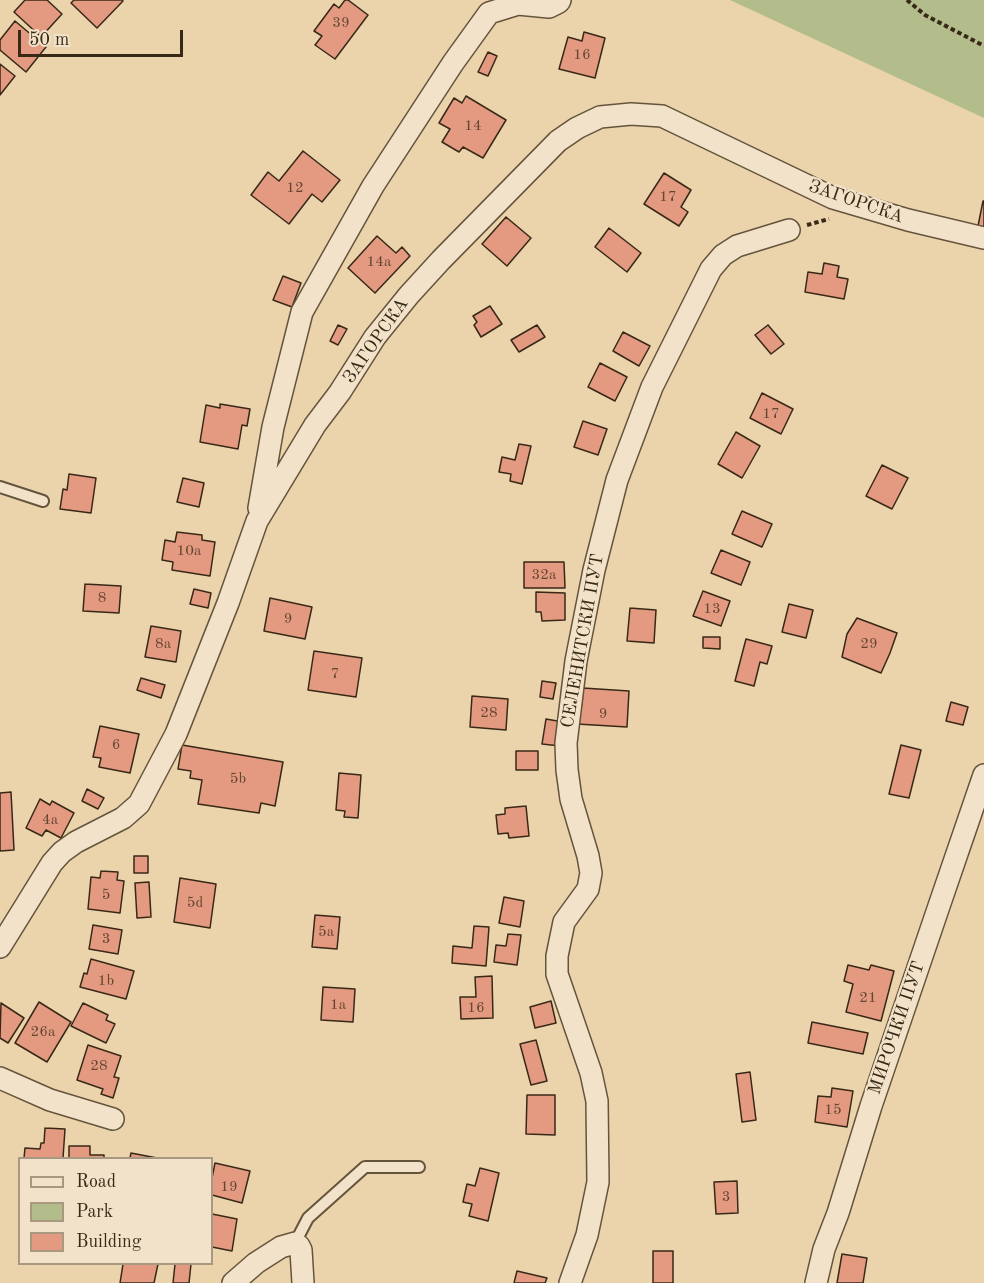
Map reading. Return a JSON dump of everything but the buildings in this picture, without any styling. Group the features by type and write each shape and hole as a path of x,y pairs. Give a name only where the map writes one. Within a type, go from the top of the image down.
{"street":[{"path":"257,521 273,427 302,312 373,186 489,12 518,4 549,7 560,0"},
{"name":"ЗАГОРСКА","path":"0,947 52,862 76,842 123,818 139,804 176,734 228,603 257,521 315,425 340,392 375,337 409,295 558,141 577,128 600,117 631,114 662,116 833,198 908,220 984,238"},
{"name":"СЕЛЕНИТСКИ ПУТ","path":"570,1283 587,1235 598,1182 597,1101 591,1073 557,974 557,956 564,922 588,889 591,873 571,799 566,743 576,661 594,570 617,480 652,387 711,269 723,255 737,246 789,230"},
{"name":"МИРОЧКИ ПУТ","path":"816,1283 824,1249 838,1213 871,1106 984,776"},
{"path":"0,1078 50,1100 113,1119"},
{"path":"232,1283 256,1263 281,1247 295,1243 301,1250 303,1283"}],"lane":[{"path":"0,487 44,501"},
{"path":"295,1243 308,1218 365,1167 419,1167"}],"path":[{"path":"907,0 925,15 984,46"}],"green space":[{"path":"730,0 984,0 984,118"}]}
